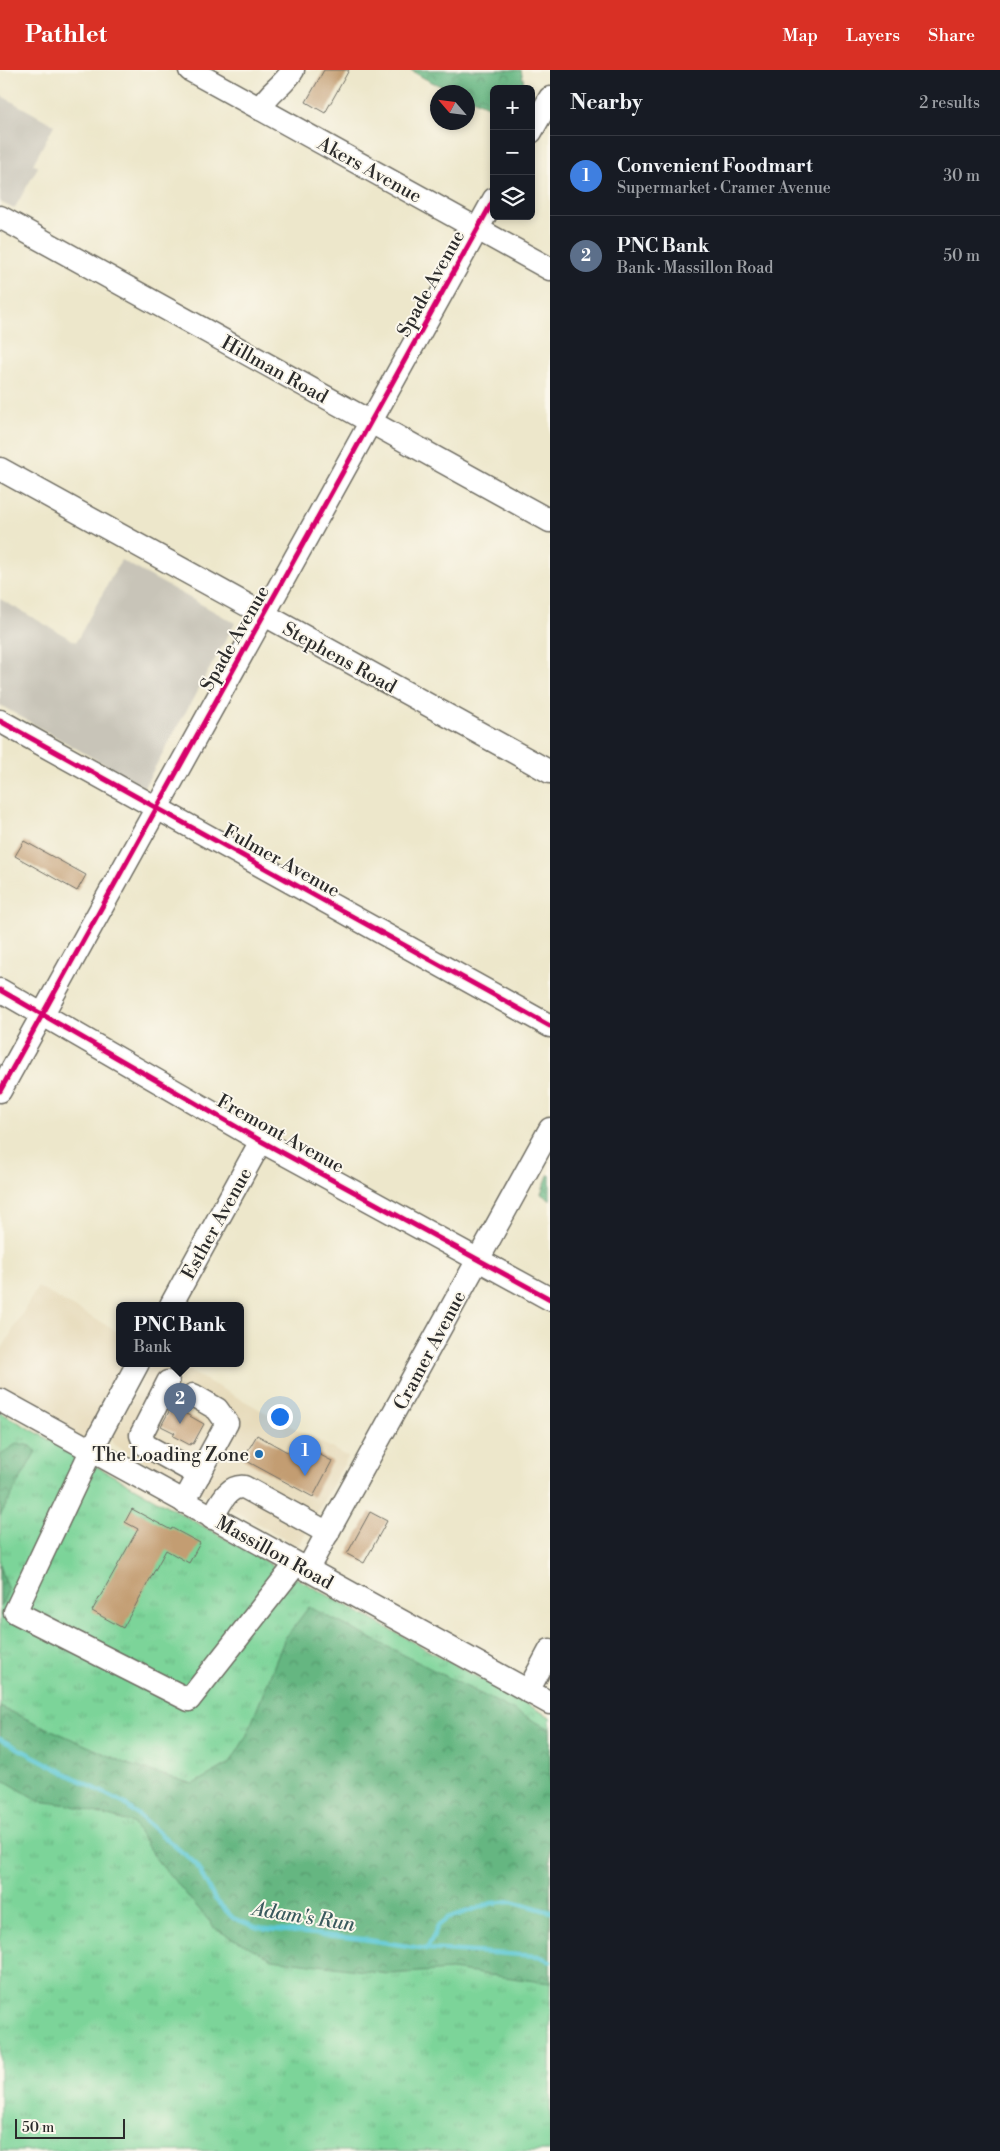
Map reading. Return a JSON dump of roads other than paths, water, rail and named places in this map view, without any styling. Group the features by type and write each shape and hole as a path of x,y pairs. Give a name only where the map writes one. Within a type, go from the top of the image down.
{"street":[{"name":"Akers Avenue","path":"190,70 550,268"},
{"path":"260,109 268,95 289,77"},
{"path":"280,119 288,104 289,77"},
{"path":"532,130 550,98"},
{"name":"Spade Avenue","path":"0,1091 490,206"},
{"name":"Hillman Road","path":"0,216 550,522"},
{"name":"Stephens Road","path":"0,469 550,772"},
{"name":"Fulmer Avenue","path":"0,721 550,1026"},
{"name":"Fremont Avenue","path":"0,990 261,1141 550,1299"},
{"name":"Cramer Avenue","path":"91,1451 15,1612 189,1700 328,1533 550,1129"},
{"name":"Esther Avenue","path":"173,1302 261,1141"},
{"path":"91,1451 135,1367"},
{"path":"142,1367 217,1409 227,1423 184,1502"},
{"path":"180,1389 141,1435 145,1445 199,1475"},
{"name":"Massillon Road","path":"0,1400 550,1703"},
{"path":"212,1518 229,1490 237,1486 244,1487 328,1533"},
{"path":"528,1691 550,1650"}],"waterway":[{"name":"Adam's Run","path":"0,1739 125,1804 196,1864 214,1898 233,1918 258,1928 362,1939 427,1949 538,1956 550,1961"},
{"path":"427,1949 438,1926 448,1918 492,1903 512,1901 550,1912"}],"place":[{"name":"PNC Bank","path":"180,1424"},
{"name":"The Loading Zone","path":"259,1454"},
{"name":"Convenient Foodmart","path":"305,1476"}]}
